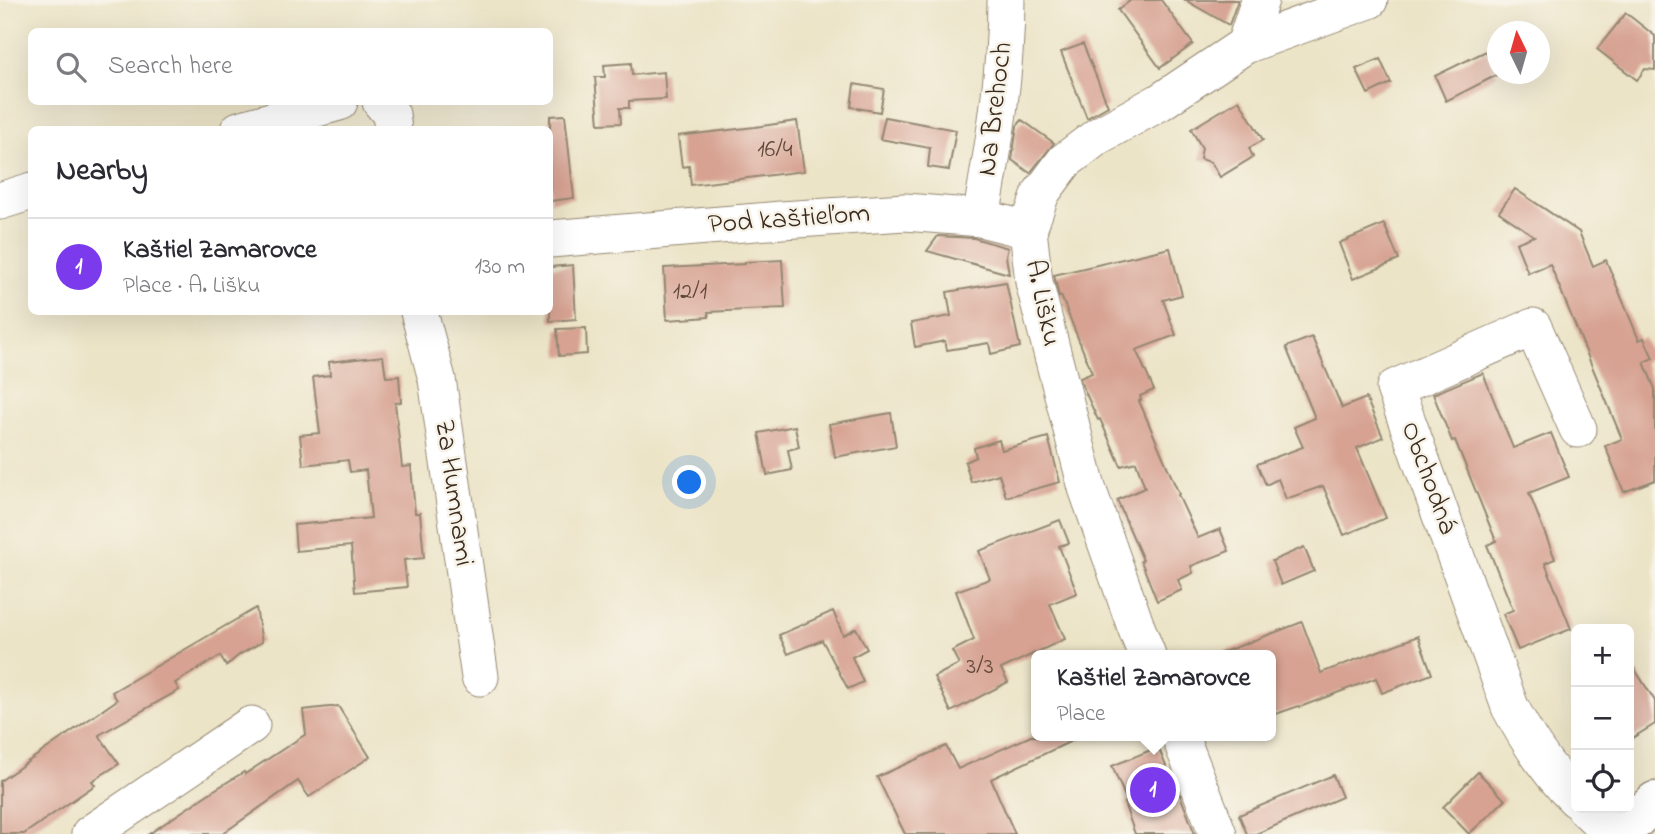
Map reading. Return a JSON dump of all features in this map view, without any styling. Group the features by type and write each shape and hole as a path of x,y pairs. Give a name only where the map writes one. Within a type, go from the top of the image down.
{"main road":[{"path":"1621,834 1655,801"}],"street":[{"name":"Na Brehoch","path":"981,218 998,119 1006,40 1006,0"},
{"path":"1245,46 1260,0"},
{"name":"A. Lišku","path":"1145,650 1087,488 1034,282 1028,230 1041,193 1065,162 1098,136 1160,102 1245,46 1369,0"},
{"path":"253,126 328,105"},
{"path":"384,105 391,114 392,126"},
{"path":"0,201 28,192"},
{"name":"Pod kaštieľom","path":"553,239 905,212 981,218 1028,230"},
{"name":"Za Humnami","path":"420,315 437,379 480,677"},
{"name":"Obchodná","path":"1571,794 1528,740 1510,707 1395,388 1533,327 1577,429"},
{"path":"90,834 250,725"},
{"path":"1182,741 1218,834"},
{"path":"1590,813 1613,834"}],"building":[{"path":"1131,0 1161,0 1193,44 1160,68 1118,10"},
{"path":"1185,0 1238,0 1229,25"},
{"path":"1626,13 1655,36 1655,70 1645,69 1637,80 1597,49"},
{"path":"1083,44 1108,106 1087,118 1061,52"},
{"path":"1486,51 1487,80 1446,101 1435,76"},
{"path":"1380,59 1391,83 1368,94 1356,69"},
{"path":"631,63 632,75 664,72 666,99 629,101 629,108 620,108 621,123 599,124 595,77 605,77 604,65"},
{"path":"854,84 884,89 880,112 851,107"},
{"path":"1239,100 1263,140 1249,148 1253,157 1220,177 1211,162 1200,159 1202,148 1191,129"},
{"path":"565,115 574,198 553,201 553,126 550,126 550,116"},
{"path":"885,117 956,130 949,170 928,167 930,148 880,139"},
{"path":"1022,120 1054,143 1030,173 1012,160 1017,126"},
{"path":"797,121 804,171 691,185 689,166 682,167 678,136"},
{"path":"1515,189 1579,232 1593,266 1606,260 1639,340 1644,338 1653,358 1644,362 1655,389 1655,480 1624,492 1605,446 1622,439 1550,264 1528,273 1516,243 1534,236 1499,212"},
{"path":"1384,224 1399,260 1353,279 1339,243"},
{"path":"938,236 974,238 1008,248 1006,256 1009,274 927,251"},
{"path":"1170,248 1182,295 1163,300 1176,335 1136,350 1154,390 1140,396 1139,401 1198,538 1220,529 1229,551 1191,566 1193,573 1178,580 1182,590 1157,601 1117,500 1145,488 1136,462 1121,466 1082,385 1080,378 1092,373 1061,296 1059,297 1054,275"},
{"path":"782,260 785,308 708,312 709,317 667,320 664,268"},
{"path":"573,265 576,319 550,321 550,315 553,315 553,267"},
{"path":"1006,282 1020,347 991,354 989,343 947,350 945,341 915,347 911,323 951,316 947,292"},
{"path":"586,328 587,354 559,356 557,329"},
{"path":"1312,337 1342,408 1366,398 1383,437 1357,448 1386,518 1344,535 1323,486 1286,499 1278,479 1266,485 1257,464 1303,447 1294,427 1315,418 1286,347"},
{"path":"383,356 386,377 399,376 401,402 395,403 402,467 411,466 415,513 420,513 424,558 404,560 407,587 355,592 351,546 296,551 294,525 371,518 366,470 350,472 348,460 303,465 300,435 320,433 313,377 330,375 329,362"},
{"path":"1483,373 1513,448 1551,433 1569,477 1529,493 1555,559 1545,563 1571,629 1518,650 1503,614 1513,610 1487,545 1496,541 1455,440 1452,441 1433,394"},
{"path":"891,413 896,446 835,457 829,424"},
{"path":"795,426 799,447 788,450 792,470 767,475 759,433"},
{"path":"1048,437 1060,482 1006,497 999,474 971,482 965,462 976,457 974,448 999,440 1002,450"},
{"path":"1060,520 1069,543 1059,546 1077,593 1050,604 1065,639 1042,650 1031,650 1031,655 1001,669 1008,682 951,712 934,677 959,664 952,651 974,640 956,591 990,579 979,551"},
{"path":"1304,547 1314,571 1281,585 1272,561"},
{"path":"256,608 262,642 226,666 220,656 175,683 179,690 99,735 119,764 92,781 95,785 24,834 0,834 0,781 117,700 112,692"},
{"path":"833,611 843,635 856,628 867,649 852,657 863,682 848,689 822,640 788,654 779,635"},
{"path":"1302,622 1321,673 1418,636 1432,674 1382,693 1376,678 1276,714 1276,650 1229,650"},
{"path":"1634,668 1655,701 1655,724 1634,737"},
{"path":"338,706 370,757 309,797 298,781 222,834 149,834 211,792 244,772 245,774 306,734 303,710"},
{"path":"1031,736 1031,741 1071,741 991,779 1015,834 905,834 877,777 946,746 958,769"},
{"path":"1158,747 1195,834 1135,834 1124,803 1127,801 1112,766"},
{"path":"1478,772 1505,800 1469,834 1443,807"},
{"path":"1333,775 1342,797 1256,834 1247,834 1239,815"}],"place":[{"name":"Kaštiel Zamarovce","path":"1153,790"}]}
